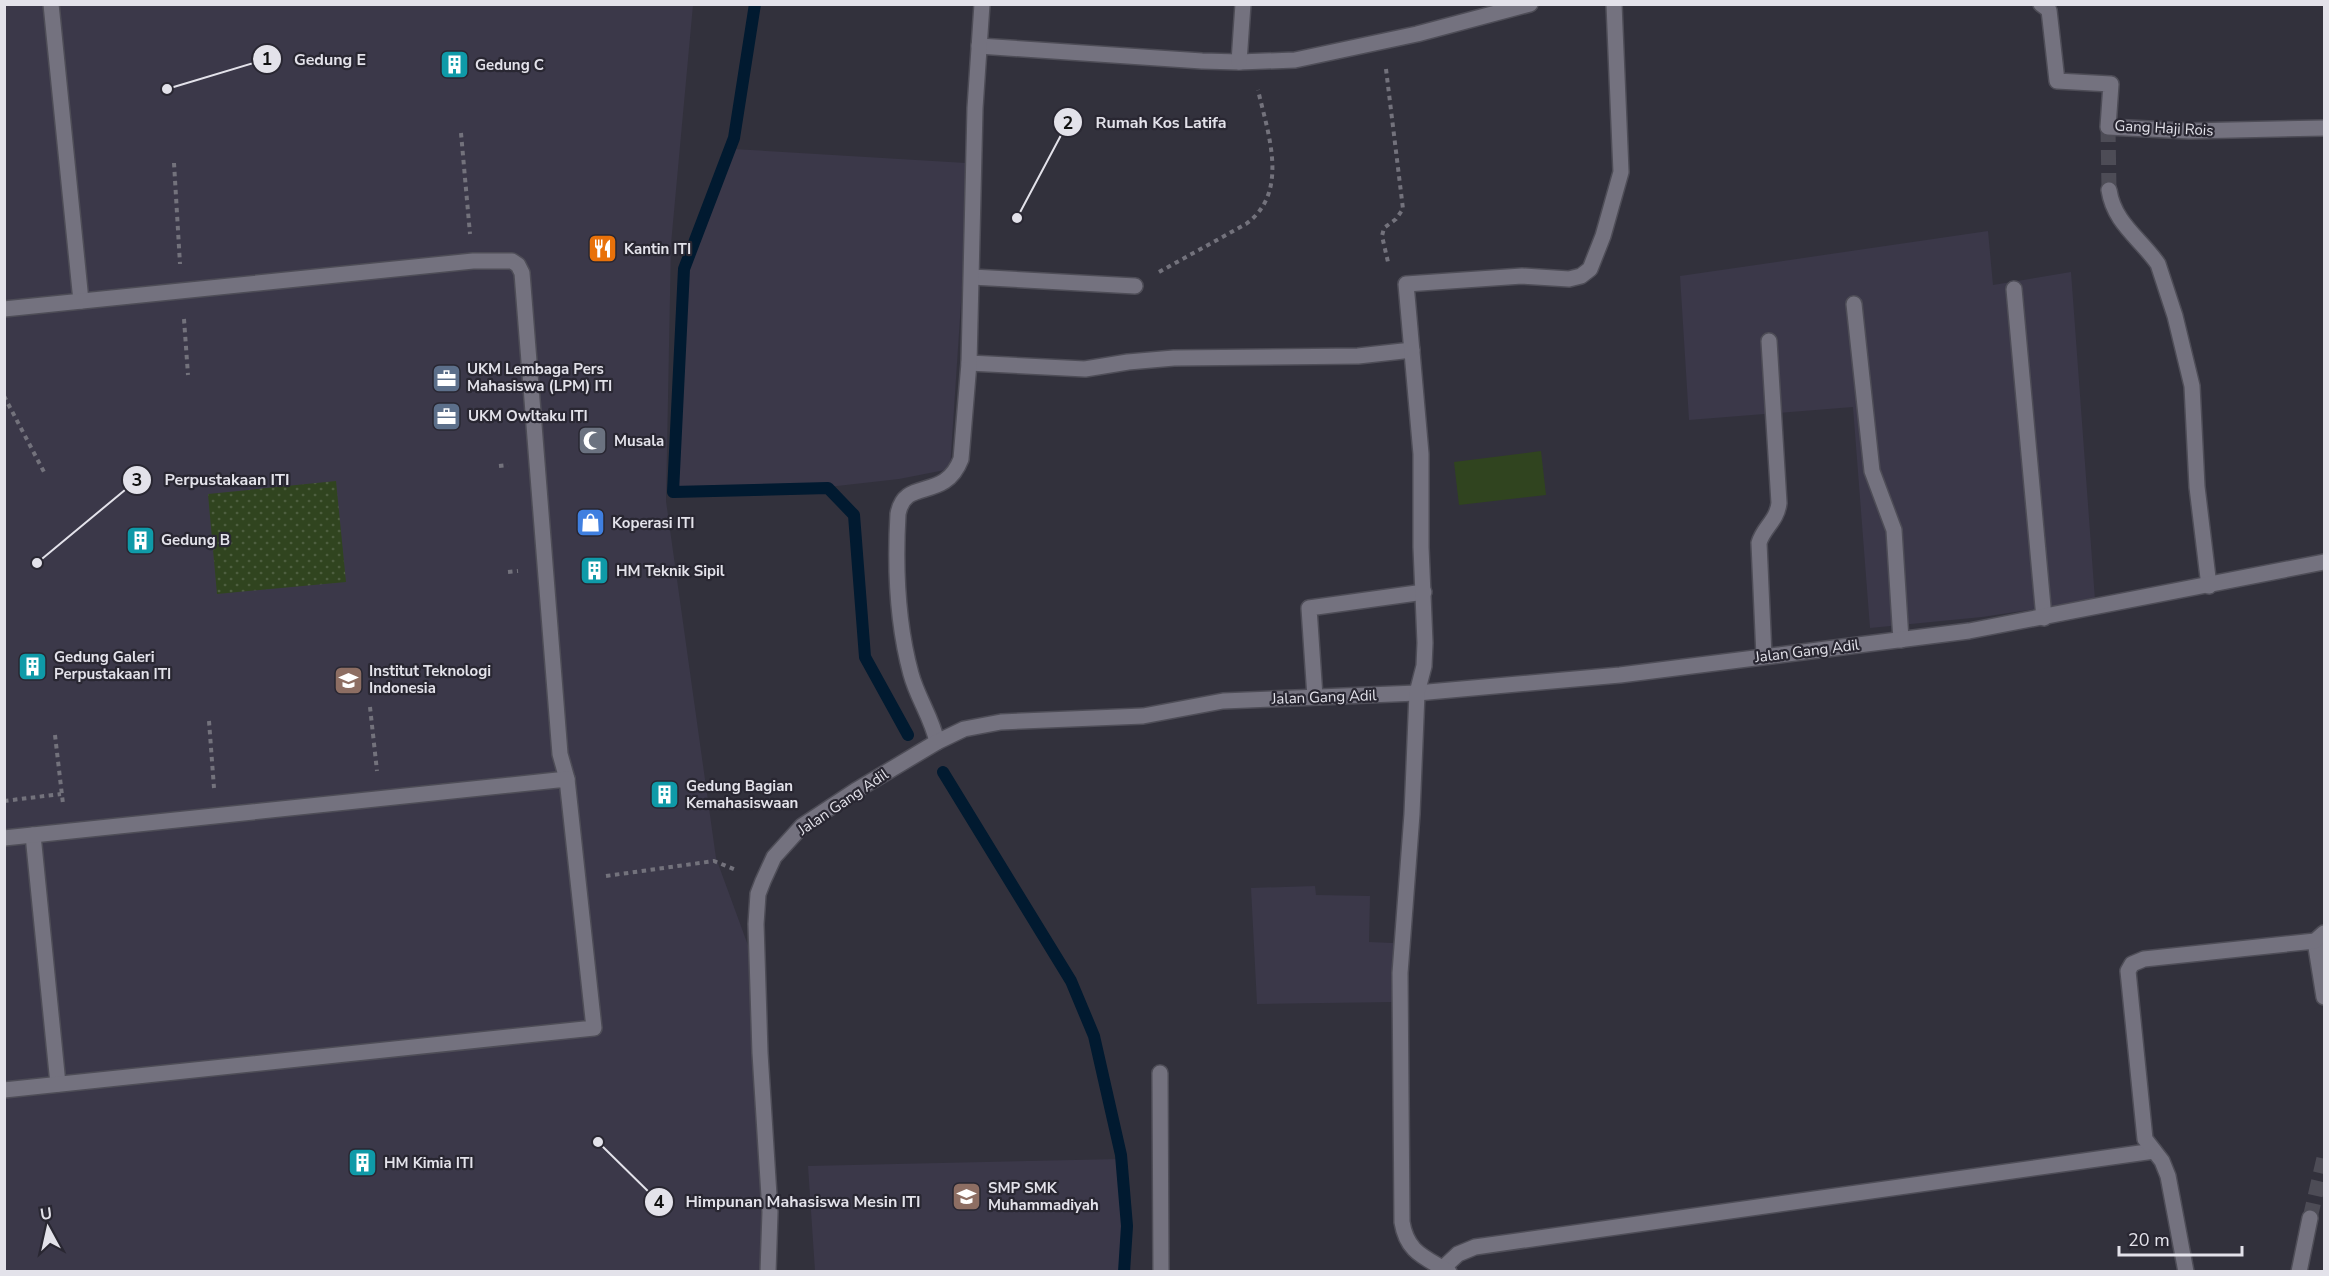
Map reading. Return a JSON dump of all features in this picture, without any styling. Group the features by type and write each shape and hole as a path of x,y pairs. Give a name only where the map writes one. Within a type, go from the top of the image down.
{"street":[{"path":"51,4 81,301"},
{"path":"937,742 912,676 906,651 899,587 898,513 905,496 945,482 954,474 958,467 964,439 972,277 975,108 982,4"},
{"path":"1239,63 1243,4"},
{"path":"979,46 1239,63 1295,60 1383,42 1530,4"},
{"path":"1614,4 1621,172 1603,236 1590,269 1581,276 1569,279 1522,276 1406,285 1421,454 1425,643 1424,666 1417,693 1412,814 1400,973 1404,1236 1418,1254 1446,1270 1458,1254 1475,1247 2154,1151"},
{"name":"Gang Haji Rois","path":"2041,4 2049,10 2057,81 2111,84 2108,127 2189,131 2325,128"},
{"path":"2109,190 2112,206 2123,225 2149,251 2158,264 2188,364 2194,403 2197,487 2209,585"},
{"path":"4,309 473,261 512,261 518,265 522,273 560,754 567,779 594,1028 4,1090"},
{"path":"972,277 1135,286"},
{"path":"2014,290 2044,618"},
{"path":"1854,304 1872,471 1894,530 1901,640"},
{"path":"1764,656 1759,543 1761,536 1775,520 1779,503 1769,341"},
{"path":"969,363 1067,370 1174,358 1358,356 1412,350"},
{"name":"Jalan Gang Adil","path":"768,1272 770,1212 761,1076 756,924 758,894 774,857 802,826 937,742 974,726 1001,722 1143,716 1223,701 1417,693 1620,675 1901,640 2044,618 2325,562"},
{"path":"1315,698 1309,608 1424,592"},
{"path":"4,838 567,779"},
{"path":"33,834 58,1084"},
{"path":"2186,1272 2168,1176 2162,1161 2145,1139 2127,975 2132,964 2144,959 2320,937 2325,997"},
{"path":"1160,1073 1161,1272"},
{"path":"2300,1272 2310,1218"}],"path":[{"path":"1383,42 1403,209 1396,219 1384,228 1382,236 1394,276 1406,285"},
{"path":"1135,286 1246,224 1259,215 1264,207 1271,183 1273,162 1258,90 1255,62"},
{"path":"462,133 473,261"},
{"path":"174,163 188,375"},
{"path":"4,396 44,472"},
{"path":"370,707 380,799"},
{"path":"209,721 217,816"},
{"path":"55,735 66,831"},
{"path":"4,801 62,794"},
{"path":"578,879 714,861 763,881"}],"shaded area":[{"name":"Institut Teknologi Indonesia","path":"5,5 693,5 671,244 666,501 716,858 757,970 771,1271 5,1272"},
{"path":"733,149 966,163 963,273 950,469 899,479 828,487 674,492 687,270"},
{"path":"1988,231 1993,285 2071,272 2095,600 1982,617 1870,628 1853,407 1689,420 1680,276"},
{"path":"1315,886 1316,895 1370,896 1369,942 1393,943 1395,1002 1257,1004 1251,888"},
{"name":"SMP SMK Muhammadiyah","path":"1121,1159 1126,1228 1122,1271 815,1271 808,1166"}],"green space":[{"path":"1541,451 1546,495 1459,505 1454,462"},
{"path":"336,481 346,582 217,594 208,494"}],"waterway":[{"path":"755,4 734,138 684,269 673,492 828,488 854,515 865,657 908,735"},
{"path":"943,772 1071,981 1094,1036 1121,1155 1127,1226 1124,1272"}],"tunnel":[{"path":"2108,127 2109,190"},
{"path":"2310,1218 2324,1158"}],"place":[{"name":"Gedung C","path":"454,65"},
{"name":"Gedung E","path":"167,89"},
{"name":"Rumah Kos Latifa","path":"1017,218"},
{"name":"Kantin ITI","path":"603,249"},
{"name":"UKM Lembaga Pers Mahasiswa (LPM) ITI","path":"446,378"},
{"name":"UKM Owltaku ITI","path":"447,416"},
{"name":"Musala","path":"593,441"},
{"name":"Koperasi ITI","path":"591,523"},
{"name":"Gedung B","path":"140,540"},
{"name":"Perpustakaan ITI","path":"37,563"},
{"name":"HM Teknik Sipil","path":"595,571"},
{"name":"Gedung Galeri Perpustakaan ITI","path":"33,666"},
{"name":"Institut Teknologi Indonesia","path":"348,680"},
{"name":"Gedung Bagian Kemahasiswaan","path":"665,795"},
{"name":"Himpunan Mahasiswa Mesin ITI","path":"598,1142"},
{"name":"HM Kimia ITI","path":"363,1163"},
{"name":"SMP SMK Muhammadiyah","path":"967,1197"}]}
